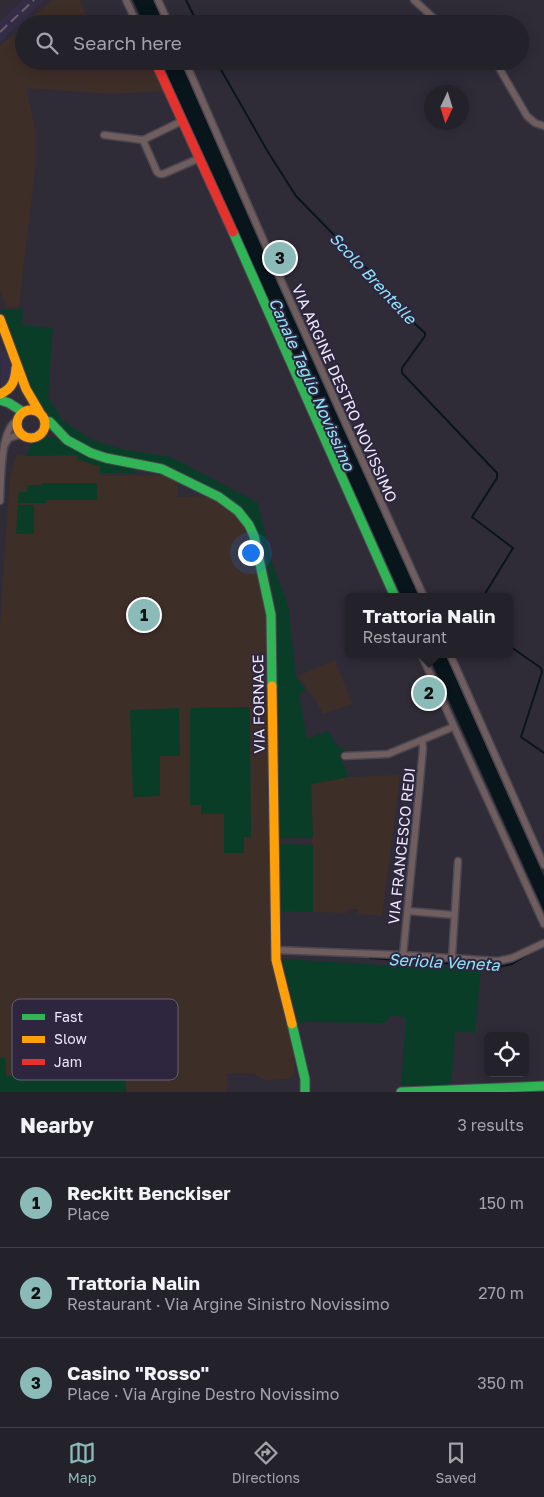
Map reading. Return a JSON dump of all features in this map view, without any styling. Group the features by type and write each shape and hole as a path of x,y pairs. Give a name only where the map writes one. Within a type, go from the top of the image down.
{"street":[{"path":"126,0 133,15"},
{"path":"158,0 165,15"},
{"path":"414,0 430,15"},
{"path":"158,70 200,158 393,593"},
{"name":"VIA ARGINE DESTRO NOVISSIMO","path":"189,70 276,270 422,593"},
{"path":"500,70 527,116 535,123 544,126"},
{"path":"104,135 143,140 182,121"},
{"path":"143,140 157,172 160,174 200,158"},
{"path":"0,319 26,389 45,421 44,429 39,436 30,438 22,434 17,427 26,389"},
{"path":"16,362 14,384 0,399 9,403 20,416"},
{"path":"0,501 3,440 7,430 20,416 31,409 39,411"},
{"name":"VIA FORNACE","path":"45,421 50,422 63,437 98,456 152,466 173,473 229,503 242,516 252,531 271,615 275,950 277,966 305,1079 305,1092"},
{"path":"3,448 9,438 22,434"},
{"name":"VIA FORNACE","path":"39,436 49,434 63,437"},
{"path":"422,658 544,924"},
{"path":"452,658 544,865"},
{"name":"VIA FRANCESCO REDI","path":"344,756 388,754 453,727"},
{"name":"VIA FRANCESCO REDI","path":"403,955 420,783 422,740"},
{"path":"452,958 458,861"},
{"path":"408,911 454,915"},
{"path":"275,950 403,955 486,961 508,960 544,942"},
{"path":"401,1092 544,1086"}],"shaded area":[{"path":"23,0 44,0 28,15 15,15 15,28 0,42 0,22"},
{"path":"52,0 80,0 86,15 35,15"},
{"path":"15,33 15,70 155,70 164,91 111,94 26,88 35,129 35,168 19,307 6,307 0,290 0,46"},
{"path":"0,344 12,364 13,378 11,383 1,391"},
{"path":"17,454 27,456 76,455 79,460 100,466 101,476 169,475 177,480 178,497 208,496 231,508 248,528 266,612 271,959 296,1058 293,1058 295,1063 294,1075 289,1079 264,1080 253,1073 227,1073 227,1092 126,1092 126,1080 178,1080 178,999 12,999 12,1076 6,1076 5,1059 0,1058 0,625 10,477"},
{"path":"335,660 352,704 323,714 298,676"},
{"path":"400,775 382,916 358,914 358,909 348,909 347,913 313,912 311,784 349,777"}],"green space":[{"path":"23,309 22,325 53,328 48,397 63,421 92,440 122,449 171,457 258,503 271,560 288,605 296,677 306,691 299,694 307,739 328,731 339,748 343,748 345,752 339,754 349,777 311,784 313,838 280,837 277,611 263,544 254,523 239,507 180,473 102,454 79,443 53,423 33,393 0,310"},
{"path":"46,437 55,437 132,467 136,473 100,473 100,466 79,460 76,455 26,456 31,444"},
{"path":"42,483 96,483 97,500 47,500 46,503 18,503 19,492 27,492 28,485 41,485"},
{"path":"18,505 34,505 34,534 16,534"},
{"path":"250,707 251,837 244,837 244,853 224,853 224,814 201,814 201,805 190,805 190,708"},
{"path":"179,708 180,756 160,756 160,796 133,797 130,710"},
{"path":"283,844 313,845 313,912 281,911 280,846"},
{"path":"283,959 414,967 417,963 424,963 425,965 481,970 475,1033 455,1031 451,1086 401,1088 406,1017 391,1016 384,1023 305,1022 299,1024"},
{"path":"0,1058 5,1058 6,1076 12,1076 12,1080 126,1080 126,1092 0,1092"}],"water":[{"path":"133,0 153,0 160,15 140,15"},
{"name":"Canale Taglio Novissimo","path":"165,70 184,70 418,593 400,593"},
{"path":"430,658 447,658 544,877 544,911"}],"waterway":[{"name":"Scolo Brentelle","path":"186,0 194,15"},
{"name":"Scolo Brentelle","path":"221,70 268,152 296,196 381,283 388,299 425,333 425,336 402,368 402,373 497,473 497,478 472,517 513,548 485,593"},
{"name":"Scolo Brentelle","path":"513,648 541,668 542,672 521,737 544,753"},
{"name":"Seriola Veneta","path":"370,958 499,967 512,964 532,952"}],"railway":[{"path":"18,15 34,0"},
{"path":"0,32 15,18"}],"traffic: fast":[{"path":"233,232 393,593"},
{"path":"0,400 9,403 23,412"},
{"path":"45,421 50,422 67,440 91,453 106,458 162,469 219,497 238,511 249,525 254,536 271,615 272,686"},
{"path":"292,1024 305,1079 305,1092"},
{"path":"401,1092 544,1086"}],"traffic: slow":[{"path":"0,319 26,389 39,411"},
{"path":"0,394 12,384 16,368"},
{"path":"31,410 41,414 45,424 41,434 31,438 21,434 17,424 21,414 31,410"},
{"path":"272,686 276,960 292,1024"}],"traffic: jam":[{"path":"159,70 233,232"}],"place":[{"name":"Casino \"Rosso\"","path":"280,258"},
{"name":"Reckitt Benckiser","path":"144,615"},
{"name":"Trattoria Nalin","path":"429,693"}]}
